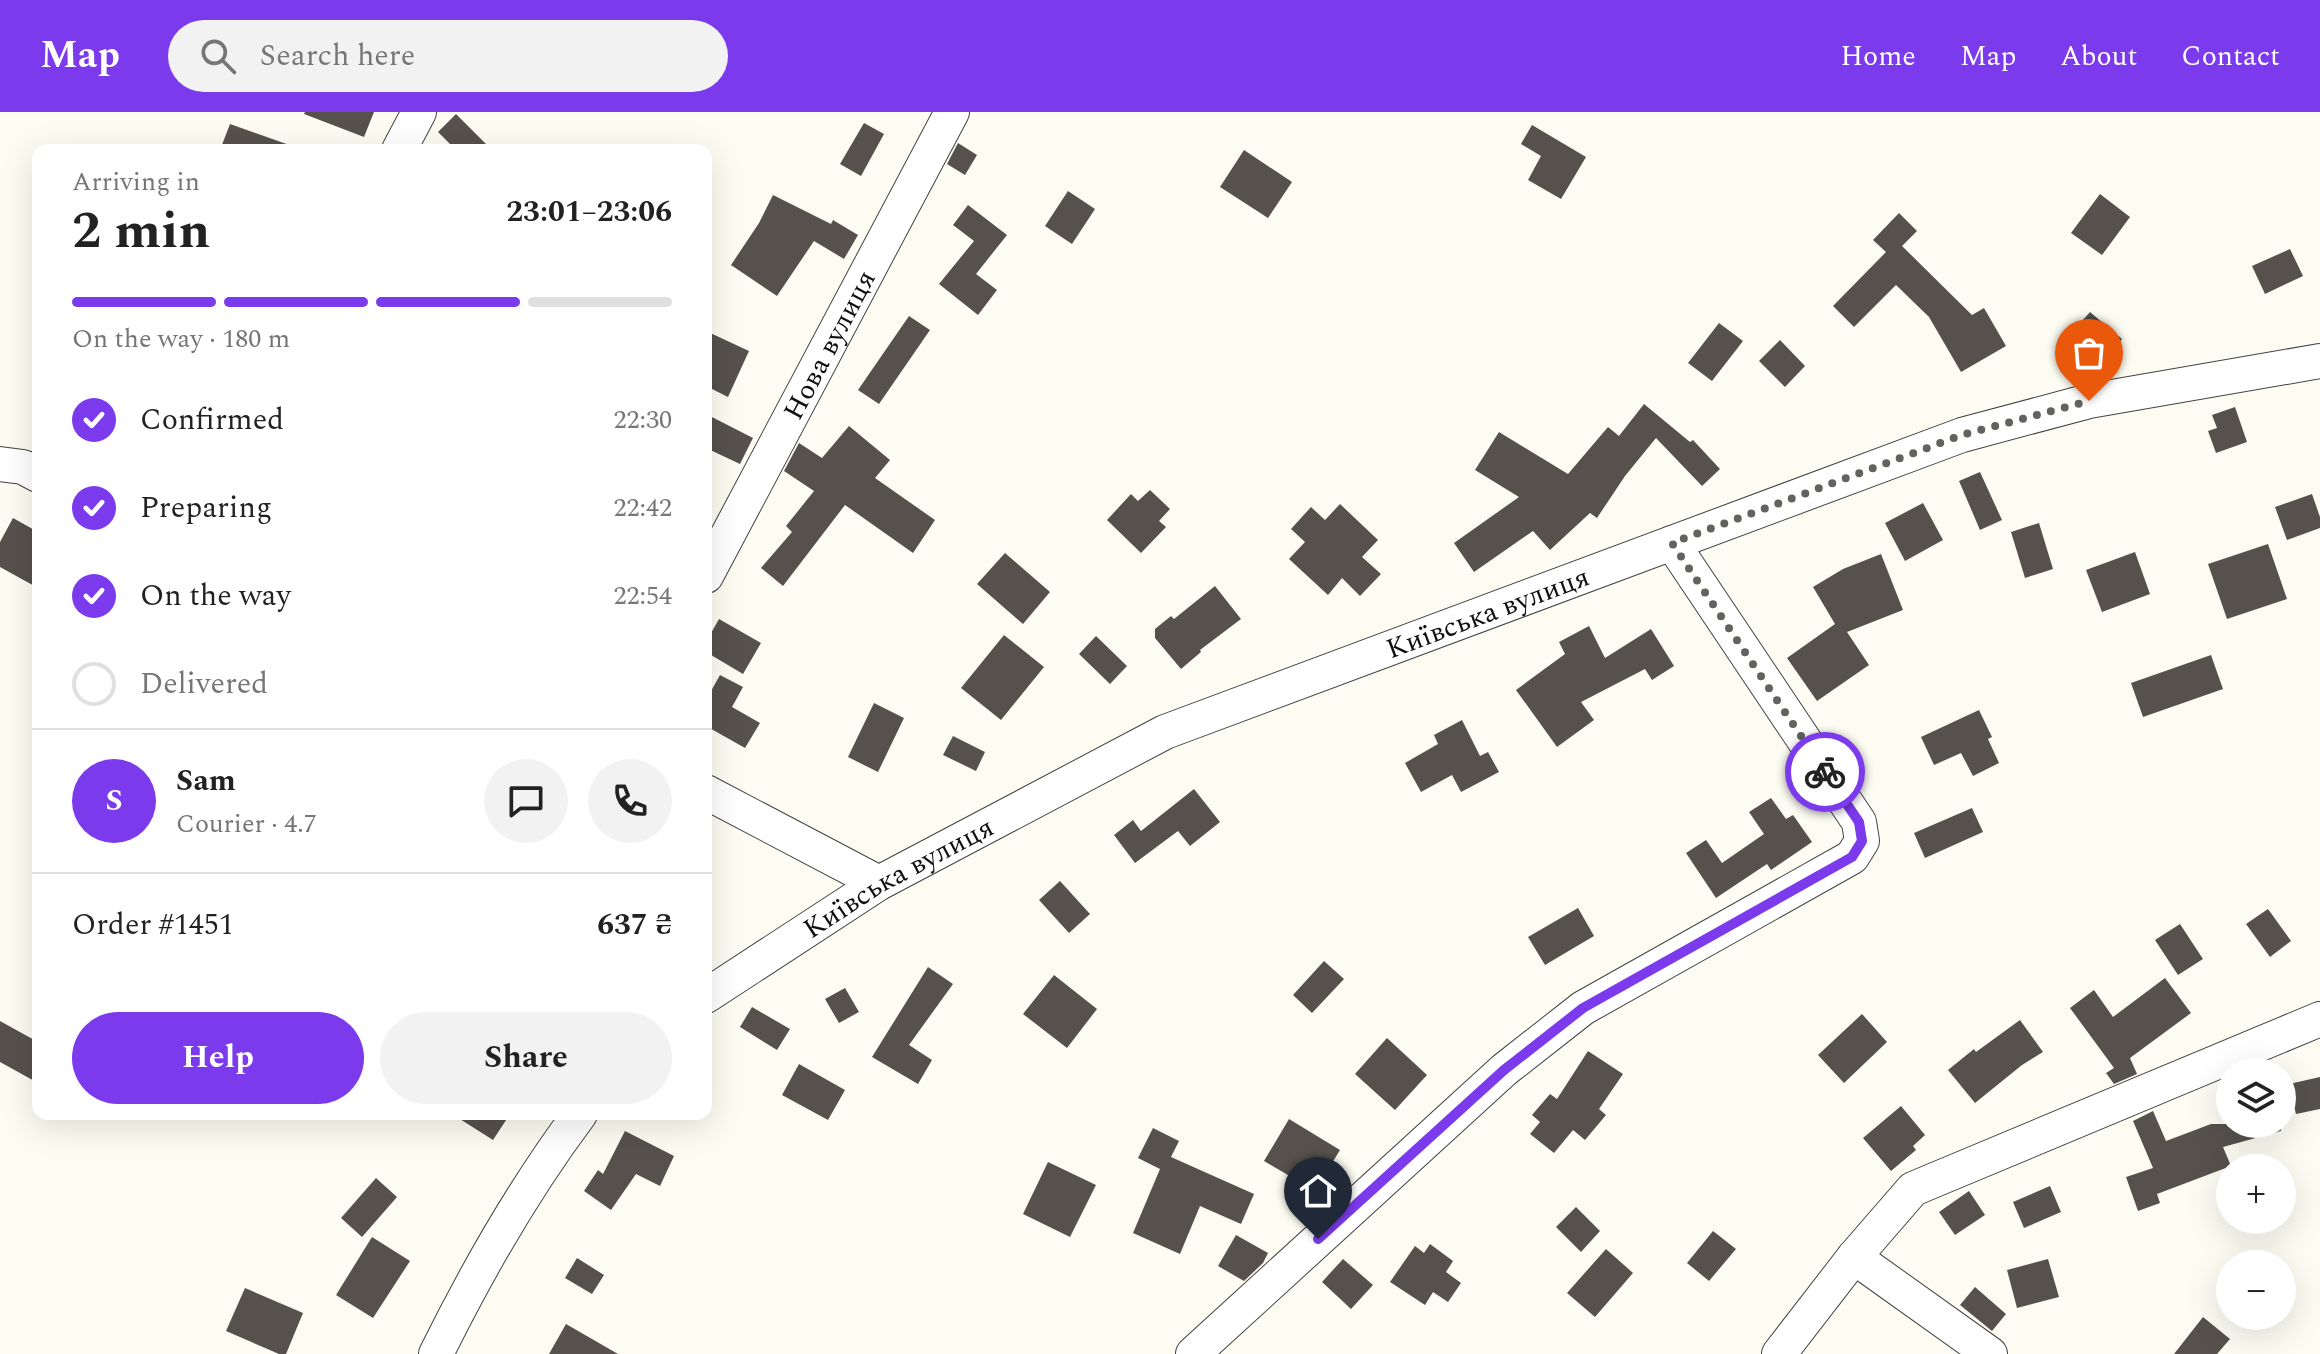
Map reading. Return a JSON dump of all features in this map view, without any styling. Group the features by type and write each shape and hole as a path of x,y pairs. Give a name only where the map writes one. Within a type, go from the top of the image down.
{"street":[{"path":"402,144 419,112"},
{"name":"Нова вулиця","path":"712,565 952,112"},
{"name":"Київська вулиця","path":"712,992 879,883 1165,732 1962,435 2089,401 2320,361"},
{"path":"0,464 23,467 32,472"},
{"path":"1193,1354 1504,1070 1583,1008 1852,857 1862,841 1859,822 1672,543"},
{"path":"712,795 879,883"},
{"path":"1779,1354 1854,1257 1913,1189 2320,1019"},
{"path":"436,1354 491,1247 544,1161 575,1120"},
{"path":"1854,1257 1990,1354"}],"building":[{"path":"305,112 374,112 364,137"},
{"path":"456,114 486,144 450,144 438,132"},
{"path":"864,123 884,134 861,176 840,164"},
{"path":"230,124 287,144 222,144"},
{"path":"1532,125 1586,157 1561,199 1528,180 1541,156 1521,144"},
{"path":"958,143 977,155 965,175 947,164"},
{"path":"1244,150 1292,182 1268,218 1220,187"},
{"path":"1068,191 1095,209 1072,244 1045,226"},
{"path":"2100,194 2130,217 2102,255 2071,233"},
{"path":"773,195 831,224 833,220 858,235 844,259 814,241 777,296 731,265 759,223"},
{"path":"968,205 1007,235 976,274 997,290 978,315 939,284 974,241 953,225"},
{"path":"1899,213 1917,231 1902,246 1972,315 1984,308 2006,346 1961,372 1929,317 1896,285 1854,327 1833,306 1886,252 1873,240"},
{"path":"2290,249 2303,276 2265,294 2252,266"},
{"path":"2090,312 2122,339 2106,358 2074,330"},
{"path":"909,316 930,330 879,404 858,390"},
{"path":"1719,323 1743,341 1712,381 1688,363"},
{"path":"712,334 749,351 728,397 712,389"},
{"path":"1780,340 1805,366 1785,387 1759,361"},
{"path":"1644,404 1690,442 1693,440 1720,469 1702,486 1656,438 1597,518 1590,513 1550,550 1533,531 1474,572 1454,543 1519,497 1475,470 1499,432 1568,474 1608,427 1619,436"},
{"path":"2235,407 2247,442 2216,453 2208,431 2217,428 2212,415"},
{"path":"712,417 753,438 740,464 712,451"},
{"path":"849,426 890,460 875,478 935,520 913,553 845,505 783,586 761,568 792,532 786,526 814,491 784,471 799,443 822,458"},
{"path":"1980,472 2002,520 1980,530 1959,481"},
{"path":"1150,490 1170,509 1159,521 1166,527 1141,553 1107,520 1131,494 1138,501"},
{"path":"2312,494 2320,517 2320,528 2287,540 2275,507"},
{"path":"1923,503 1943,540 1905,561 1885,523"},
{"path":"1340,504 1378,540 1362,557 1381,574 1360,596 1342,578 1328,595 1289,559 1305,542 1291,529 1311,507 1325,520"},
{"path":"13,518 32,529 32,585 0,567 0,542"},
{"path":"2039,523 2053,569 2025,578 2011,532"},
{"path":"2268,544 2287,599 2227,619 2208,564"},
{"path":"2135,552 2150,594 2102,612 2086,570"},
{"path":"1005,553 1050,592 1023,624 977,584"},
{"path":"1881,554 1903,610 1847,632 1869,665 1817,701 1787,658 1835,624 1813,587 1843,569"},
{"path":"1215,586 1241,619 1200,650 1181,669 1155,638 1155,629 1171,616 1174,619"},
{"path":"719,619 761,643 743,674 712,656 712,631"},
{"path":"1589,626 1605,658 1651,629 1674,666 1652,680 1645,669 1581,702 1594,720 1557,747 1516,690 1565,654 1559,642"},
{"path":"1004,635 1044,667 1001,720 961,688"},
{"path":"1096,636 1127,666 1110,684 1079,654"},
{"path":"2211,655 2223,689 2143,717 2131,683"},
{"path":"720,675 743,687 732,707 760,723 745,748 712,729 712,689"},
{"path":"874,703 904,718 878,772 848,757"},
{"path":"1979,710 1992,737 1988,739 1999,763 1973,776 1961,753 1934,765 1921,737"},
{"path":"1462,720 1480,756 1488,752 1499,772 1461,792 1452,775 1421,792 1405,763 1438,744 1434,735"},
{"path":"953,736 985,752 976,771 943,755"},
{"path":"1194,789 1220,822 1190,846 1178,831 1135,863 1114,835 1133,820 1141,831"},
{"path":"1771,798 1786,819 1793,815 1812,842 1771,870 1767,864 1716,898 1686,853 1706,840 1722,863 1764,834 1749,812"},
{"path":"1972,808 1983,832 1925,858 1914,833"},
{"path":"1060,881 1090,914 1069,933 1039,900"},
{"path":"1578,908 1594,936 1545,965 1528,937"},
{"path":"2268,909 2291,941 2270,957 2246,924"},
{"path":"2180,924 2203,959 2178,975 2155,940"},
{"path":"1324,961 1344,979 1312,1013 1293,995"},
{"path":"928,967 953,984 909,1045 932,1060 918,1084 872,1057"},
{"path":"1054,975 1097,1009 1067,1048 1023,1014"},
{"path":"2165,978 2191,1013 2130,1058 2137,1074 2114,1084 2106,1073 2114,1068 2070,1008 2094,990 2113,1017"},
{"path":"845,988 859,1012 839,1023 825,999"},
{"path":"752,1007 790,1029 777,1050 740,1027"},
{"path":"1862,1014 1887,1042 1844,1083 1818,1055"},
{"path":"2020,1020 2043,1052 1975,1103 1948,1070 1974,1049 1976,1052"},
{"path":"0,1021 32,1039 32,1080 0,1062"},
{"path":"1387,1038 1427,1075 1395,1110 1355,1074"},
{"path":"1588,1051 1623,1074 1599,1109 1606,1115 1585,1140 1573,1130 1554,1153 1530,1134 1540,1122 1532,1115 1550,1094 1557,1099"},
{"path":"799,1064 845,1090 828,1120 782,1095"},
{"path":"2320,1077 2320,1109 2296,1114 2296,1082"},
{"path":"1901,1106 1925,1135 1913,1146 1916,1150 1891,1171 1863,1138"},
{"path":"2153,1111 2166,1141 2211,1124 2216,1124 2216,1138 2256,1138 2223,1147 2226,1154 2216,1154 2216,1172 2157,1194 2160,1203 2138,1211 2126,1177 2153,1168 2133,1121"},
{"path":"1289,1119 1340,1150 1315,1191 1264,1161"},
{"path":"461,1120 506,1120 493,1140"},
{"path":"1153,1128 1179,1141 1171,1157 1254,1194 1241,1224 1200,1206 1180,1254 1133,1233 1160,1169 1138,1158"},
{"path":"625,1131 674,1156 660,1186 636,1174 611,1210 584,1191 598,1170 603,1174"},
{"path":"1048,1162 1096,1185 1070,1237 1023,1214"},
{"path":"376,1178 397,1197 362,1237 341,1218"},
{"path":"2050,1186 2061,1212 2024,1228 2013,1202"},
{"path":"1969,1191 1985,1215 1955,1235 1939,1212"},
{"path":"1576,1207 1600,1231 1581,1252 1556,1227"},
{"path":"1713,1231 1736,1249 1709,1281 1687,1263"},
{"path":"1236,1235 1268,1253 1263,1263 1244,1281 1218,1266"},
{"path":"372,1237 410,1261 373,1318 336,1295"},
{"path":"1430,1244 1453,1261 1446,1272 1461,1283 1448,1302 1433,1292 1425,1305 1390,1282 1415,1246 1424,1253"},
{"path":"1606,1249 1633,1273 1595,1317 1567,1293"},
{"path":"577,1258 604,1275 592,1294 565,1278"},
{"path":"1343,1259 1373,1285 1351,1309 1322,1282"},
{"path":"2048,1259 2059,1297 2017,1308 2007,1270"},
{"path":"1975,1287 2006,1314 1992,1331 1960,1305"},
{"path":"245,1288 303,1313 286,1354 279,1354 226,1331"},
{"path":"2203,1317 2230,1339 2217,1354 2174,1354"},
{"path":"566,1324 618,1354 549,1354"}],"way so far":[{"path":"1825,772 1672,543 1962,435 2089,401"}],"route":[{"path":"1318,1239 1504,1070 1583,1008 1852,857 1862,841 1859,822 1825,772"}]}
